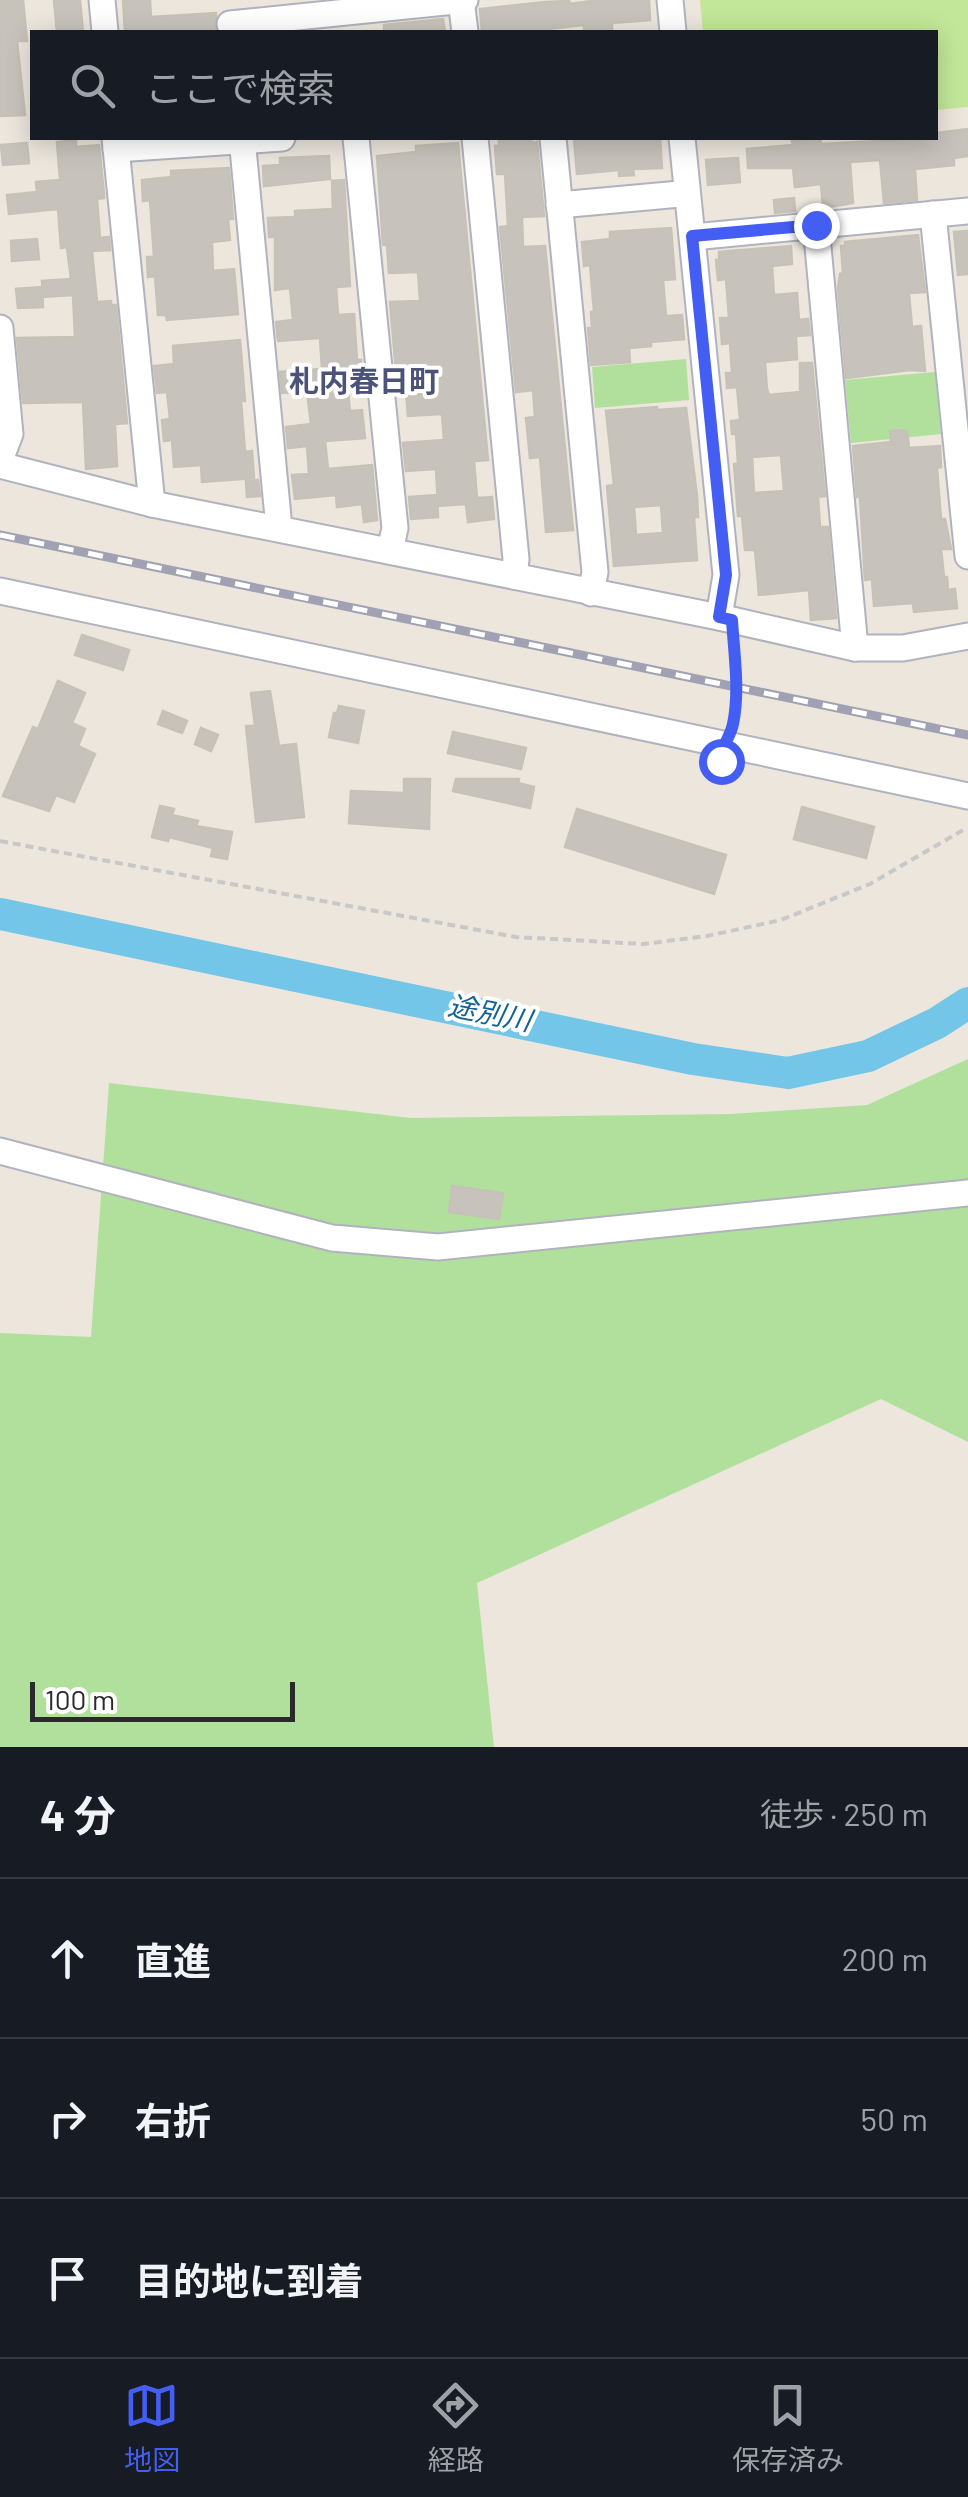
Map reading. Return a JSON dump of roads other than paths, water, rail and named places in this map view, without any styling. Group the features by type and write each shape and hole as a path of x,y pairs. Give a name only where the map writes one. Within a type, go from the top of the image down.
{"street":[{"path":"102,0 105,30"},
{"path":"230,19 463,0 465,30"},
{"path":"670,0 673,30"},
{"path":"152,504 116,143 210,140"},
{"path":"242,140 279,528"},
{"path":"356,140 395,528 390,551"},
{"path":"476,140 516,559 514,576"},
{"path":"553,140 596,572 591,593"},
{"path":"682,140 726,575 726,618"},
{"path":"559,205 680,194"},
{"path":"692,236 968,210"},
{"path":"933,214 968,556"},
{"path":"816,225 855,648"},
{"path":"0,328 10,434 0,463 152,504 726,618 855,648 903,648 968,636"},
{"path":"0,590 968,796"},
{"path":"0,1150 332,1238 438,1247 968,1193"}],"waterway":[{"name":"途別川","path":"0,914 693,1059 788,1073 868,1056 937,1023 968,1003"}],"railway":[{"path":"0,535 968,735"}],"district":[{"name":"札内春日町","path":"364,382"}]}
